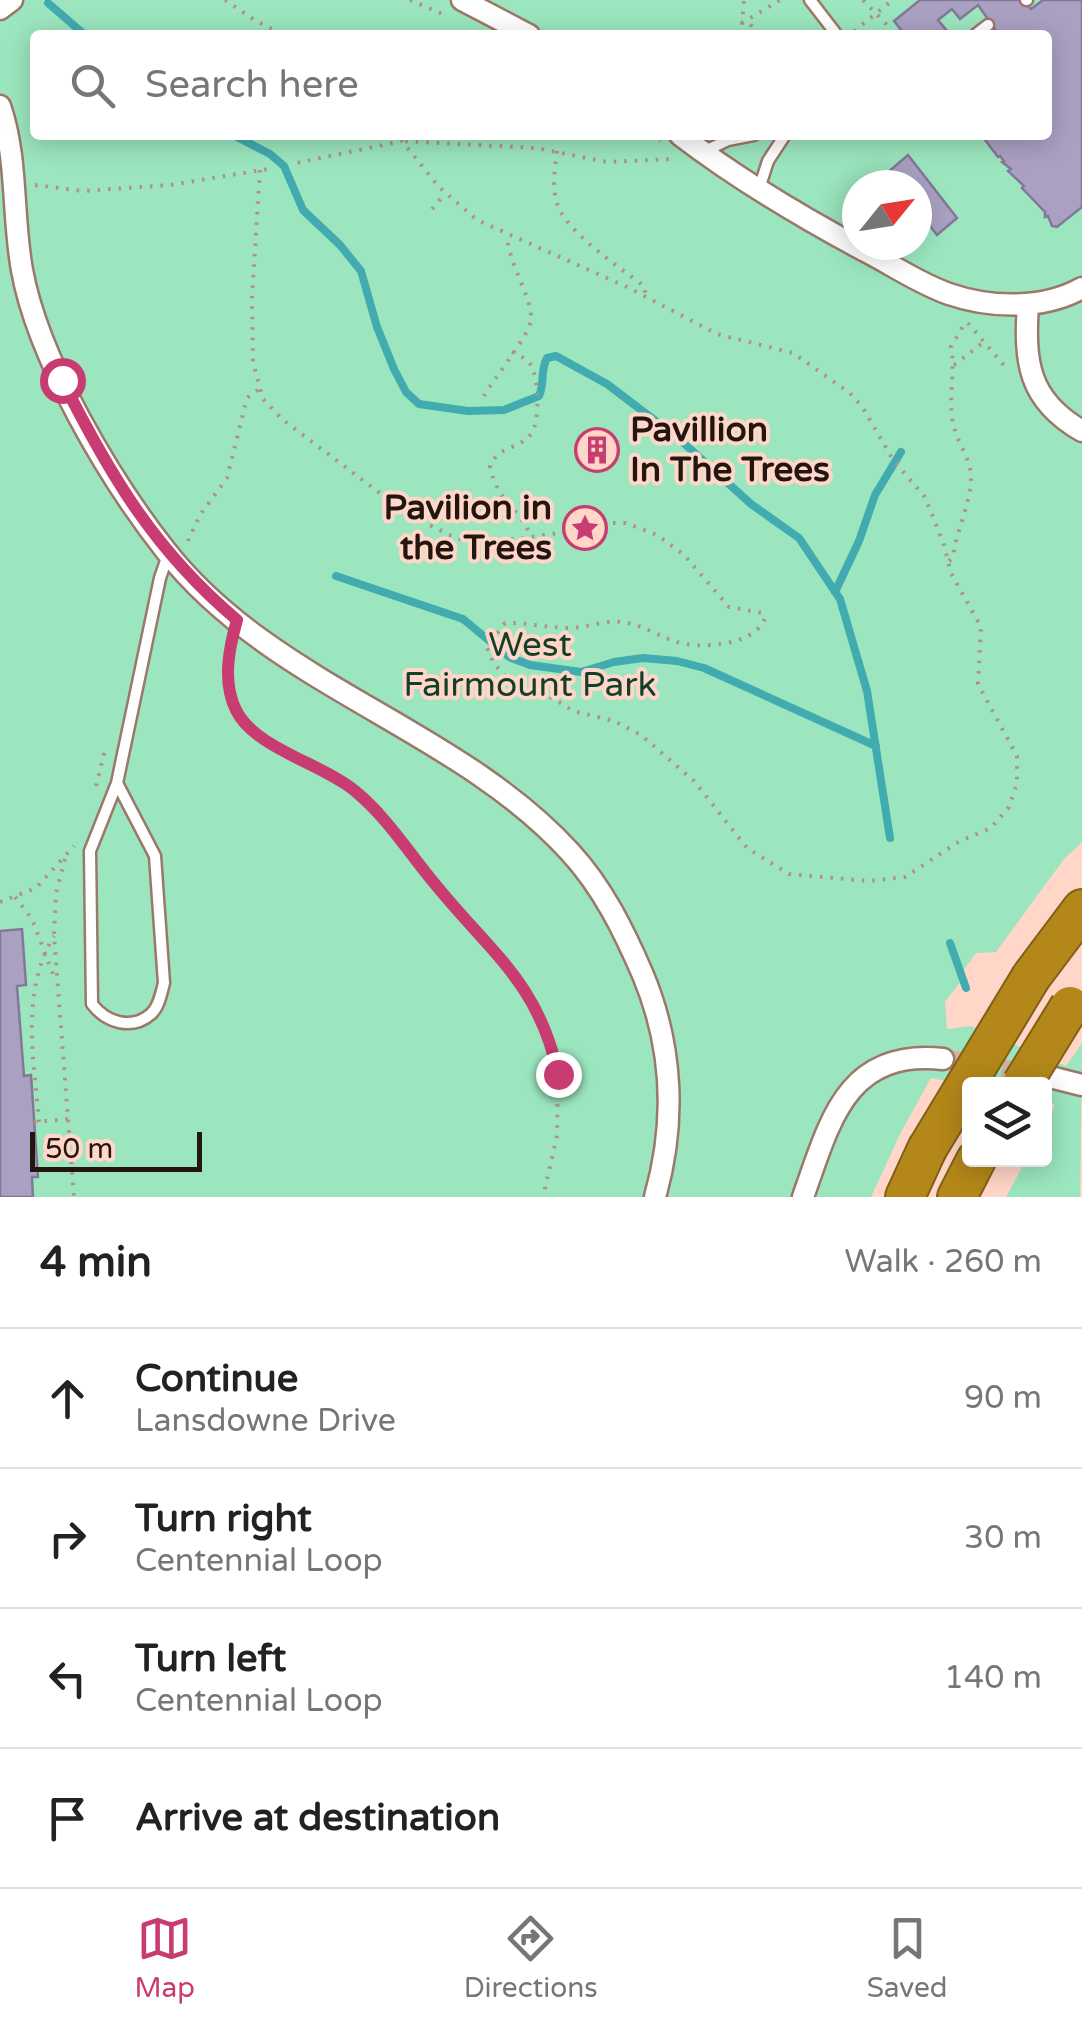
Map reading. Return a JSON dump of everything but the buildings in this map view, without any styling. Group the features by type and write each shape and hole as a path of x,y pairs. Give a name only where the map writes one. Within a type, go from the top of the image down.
{"highway":[{"path":"905,1197 928,1149 1031,977 1082,908"},
{"path":"1040,1077 1076,998"},
{"path":"958,1197 972,1167"}],"street":[{"path":"0,9 12,0"},
{"path":"462,0 519,30"},
{"path":"0,106 9,139 22,275 46,344 108,468 172,559 237,620 513,800 554,835 588,875 626,938 647,985 662,1039 669,1088 670,1124 654,1197"},
{"path":"687,140 758,192 948,294 993,303 1028,304 1057,299 1082,288"},
{"path":"1028,304 1026,348 1036,386 1057,414 1082,431"},
{"path":"803,1197 836,1109 859,1080 901,1058 943,1058"},
{"path":"1052,1082 1082,1085"}],"lane":[{"path":"810,0 833,30"},
{"path":"981,30 988,24"},
{"path":"703,152 728,140"},
{"path":"758,192 768,161 782,140"},
{"path":"117,783 154,856 164,984 150,1015 133,1022 102,1018 92,1004 90,851 117,783 160,578 172,559"}],"path":[{"path":"225,0 276,30"},
{"path":"741,30 744,0"},
{"path":"742,23 780,0"},
{"path":"862,0 888,30"},
{"path":"855,30 893,0"},
{"path":"742,23 750,24 754,30"},
{"path":"260,170 252,297 253,362 263,399 309,443 409,516 458,539 588,532 602,523 614,522 640,527 684,555 729,606 762,612 763,624 750,637 693,645 622,622 568,628 517,622 499,627 486,648 494,664 516,688 553,698 572,711 614,722 641,735 694,781 735,836 772,867 804,878 888,880 916,872 960,841 992,828 1009,807 1016,783 1017,756 978,684 981,626 957,587 925,497 893,460 863,408 850,393 793,353 717,334 646,296 468,214 445,194 402,141"},
{"path":"292,164 402,141 557,151 622,162 659,161 703,152"},
{"path":"557,151 553,184 559,209 575,230 644,286 646,296"},
{"path":"11,180 84,191 170,185 268,169"},
{"path":"432,209 445,194"},
{"path":"484,396 531,319 507,235"},
{"path":"948,560 954,558 971,475 952,420 951,347 966,322"},
{"path":"954,365 985,342"},
{"path":"512,352 531,364 538,422 525,441 502,450 490,466 499,496 523,521 532,537"},
{"path":"172,559 227,478 247,398 258,389"},
{"path":"572,524 572,531"},
{"path":"237,620 228,658 230,691 244,722 256,734 340,780 375,810 448,900 511,968 542,1016 558,1074 560,1105 557,1136 542,1197"},
{"path":"96,788 110,730"},
{"path":"0,902 36,888 75,845"},
{"path":"65,859 56,893 54,936 74,1197"},
{"path":"15,897 32,919 57,984"},
{"path":"54,936 44,952 30,1020 37,1122 69,1119"}],"green space":[{"name":"West Fairmount Park","path":"0,0 1082,0 1082,842 1064,859 996,952 976,953 945,1002 947,1029 971,1026 1066,1066 1082,1043 1080,1197 1006,1197 1022,1167 1052,1167 1052,1077 962,1077 962,1085 931,1078 871,1197 0,1197"}],"waterway":[{"path":"48,3 79,30"},
{"path":"243,140 284,166 303,210 361,271 394,369 406,392 419,404 468,411 504,410 539,396 547,358 556,356 607,384 678,438 751,504 799,538 840,599 867,691 890,838"},
{"path":"835,592 875,495 901,452"},
{"path":"336,576 463,619 509,657 530,665 581,672 643,658 677,661 704,668 876,746"},
{"path":"950,943 966,988"}],"tunnel":[{"path":"943,1059 1035,1075"}],"place":[{"name":"Pavillion In The Trees","path":"597,450"},
{"name":"Pavilion in the Trees","path":"585,528"}],"route":[{"path":"62,380 118,485 143,521 205,593 237,620 228,658 230,691 244,722 256,734 340,780 375,810 528,990 542,1016 558,1074"}]}
